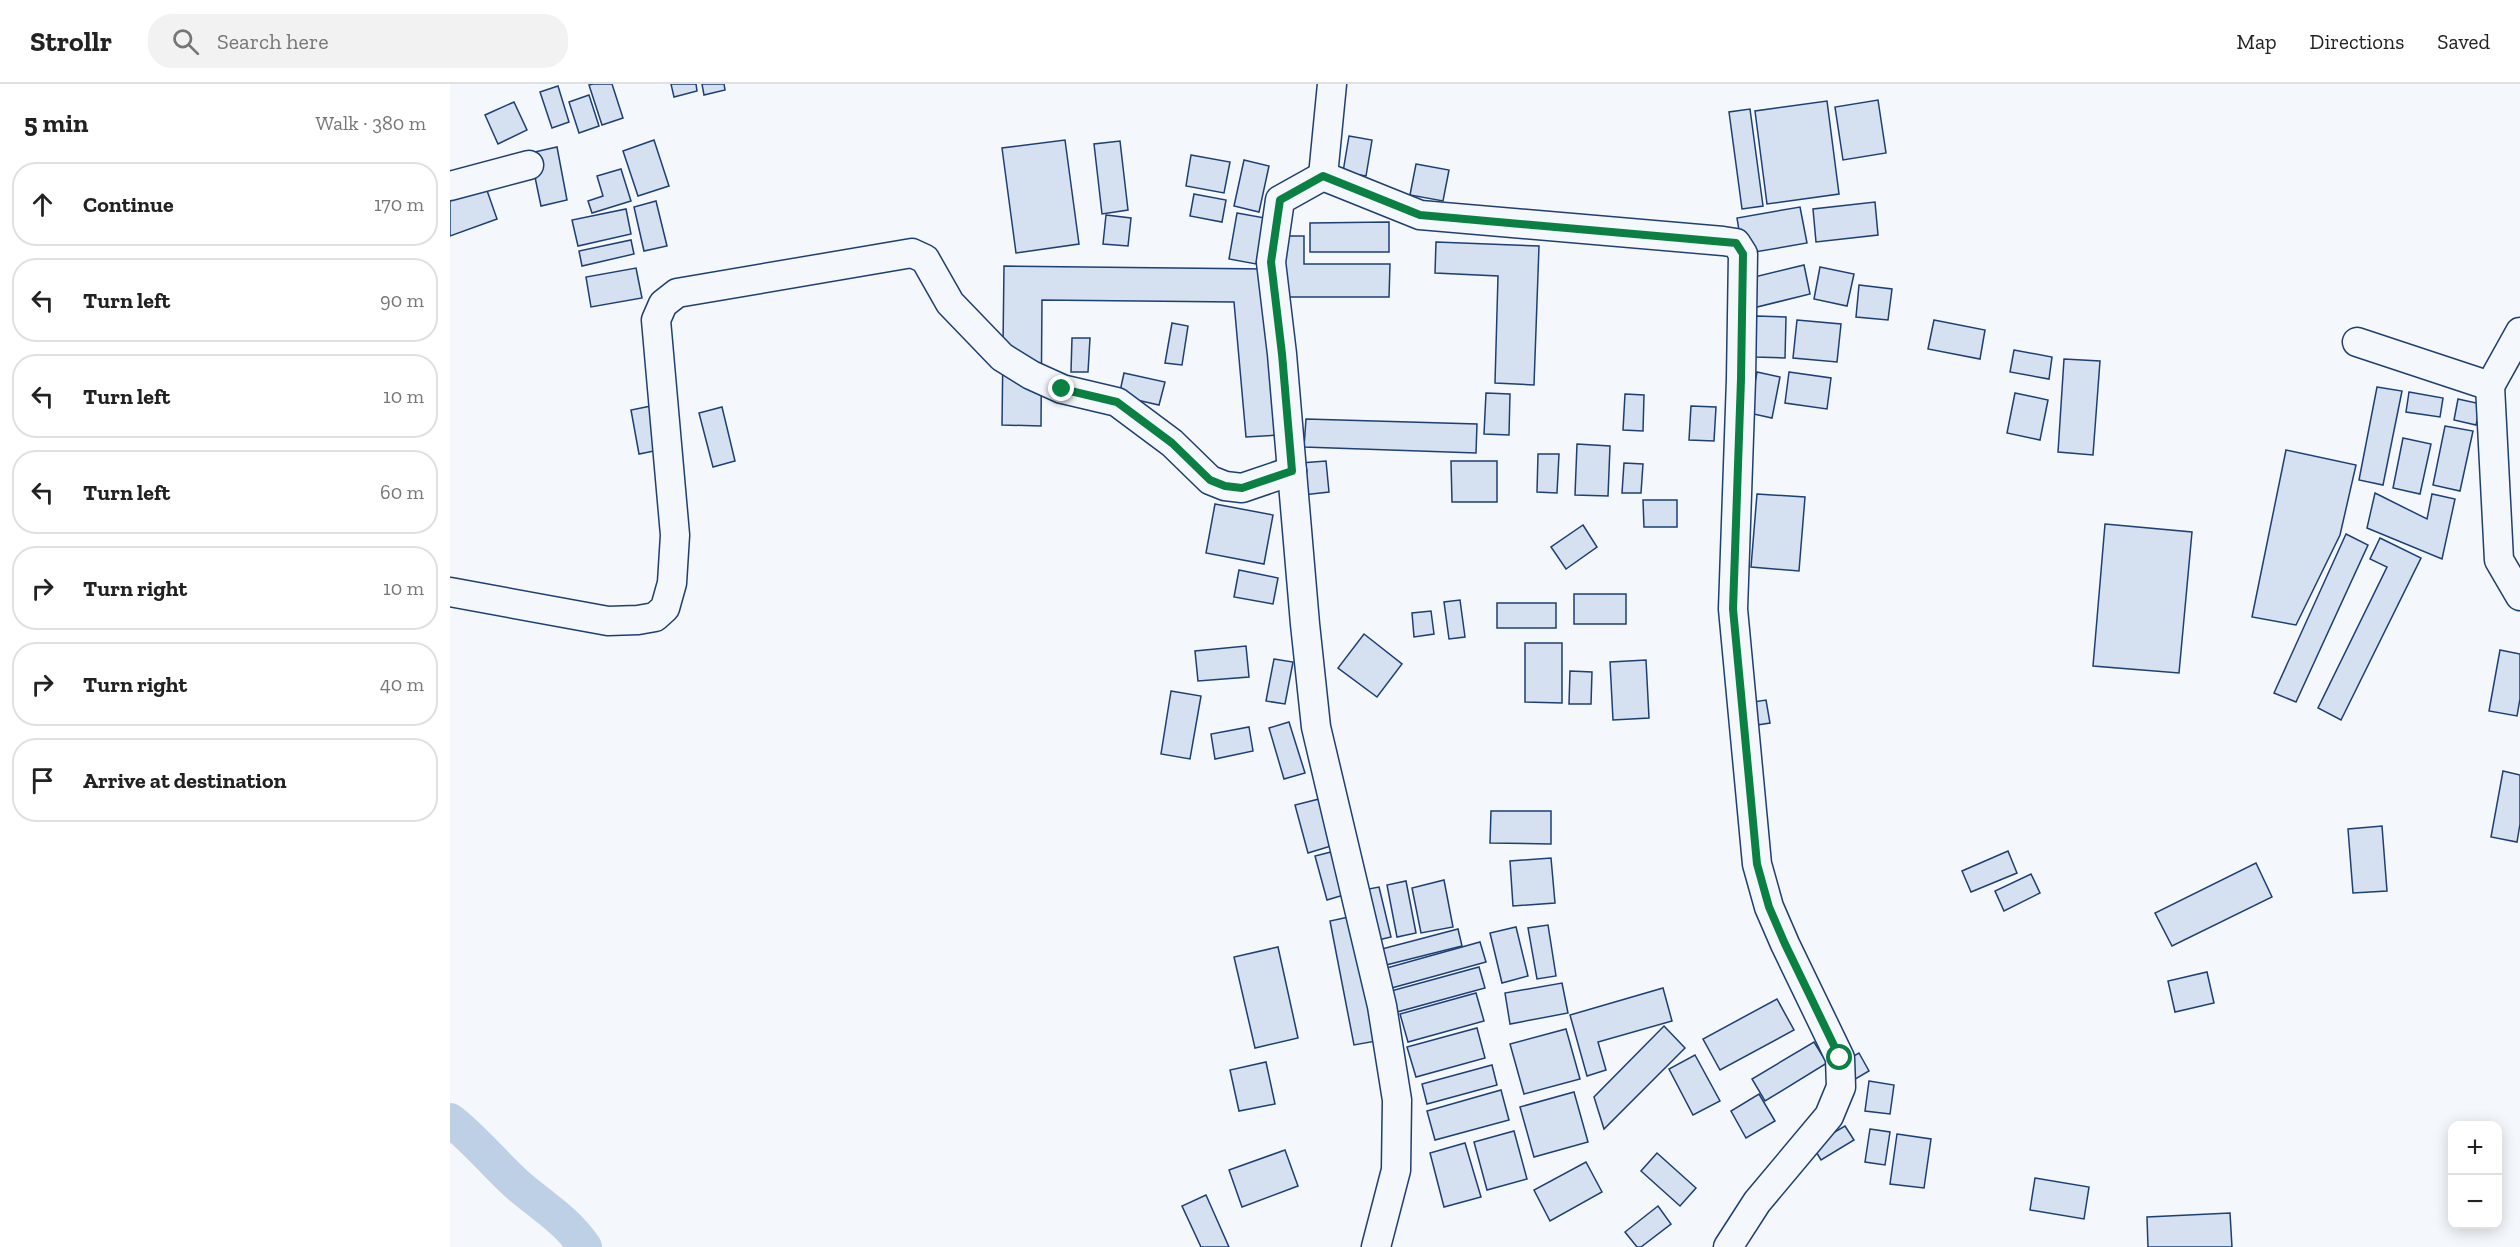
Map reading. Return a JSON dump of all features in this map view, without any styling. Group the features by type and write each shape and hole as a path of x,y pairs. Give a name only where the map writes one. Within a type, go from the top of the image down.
{"street":[{"path":"1323,176 1332,84"},
{"path":"450,186 529,165"},
{"path":"1323,176 1280,200 1271,262 1282,354 1316,727 1382,1006 1397,1100 1396,1170 1376,1247"},
{"path":"1323,176 1420,215 1723,241 1736,243 1743,254 1733,609 1757,864 1769,907 1840,1058 1841,1087 1829,1116 1757,1202 1728,1247"},
{"path":"450,592 608,621 655,617 665,608 672,583 675,535 656,320 663,304 677,293 912,253 925,259 950,303 1002,357 1031,375 1062,389 1117,402 1172,443 1210,480 1225,486 1242,488 1292,471"},
{"path":"2520,332 2490,386 2499,560 2520,596"},
{"path":"2357,342 2490,386"}],"building":[{"path":"612,84 623,118 602,125 589,85"},
{"path":"671,84 696,84 697,91 674,97"},
{"path":"702,84 724,84 725,90 704,95"},
{"path":"558,86 569,122 552,128 540,92"},
{"path":"589,95 599,126 579,133 569,102"},
{"path":"1878,100 1886,153 1843,160 1835,107"},
{"path":"1827,101 1839,194 1767,204 1755,111"},
{"path":"514,102 527,130 498,144 485,115"},
{"path":"1750,109 1763,206 1742,209 1729,112"},
{"path":"1349,136 1372,140 1366,176 1343,172"},
{"path":"654,140 669,186 638,196 623,151"},
{"path":"1065,140 1079,244 1016,253 1002,148"},
{"path":"1120,141 1128,210 1102,214 1094,144"},
{"path":"557,147 567,200 541,206 530,153"},
{"path":"1191,155 1230,162 1224,193 1186,186"},
{"path":"1244,160 1269,166 1259,212 1234,206"},
{"path":"1416,164 1449,170 1443,201 1410,195"},
{"path":"621,169 631,201 592,213 588,201 603,196 597,176"},
{"path":"483,179 497,219 450,236 450,191"},
{"path":"1194,194 1226,200 1222,222 1190,216"},
{"path":"656,201 667,246 644,251 634,207"},
{"path":"1875,202 1878,235 1816,242 1813,209"},
{"path":"1800,207 1807,243 1743,254 1737,218"},
{"path":"626,209 631,234 578,246 572,220"},
{"path":"1237,213 1265,218 1256,264 1229,259"},
{"path":"1106,215 1131,218 1128,246 1103,244"},
{"path":"1389,222 1389,252 1310,252 1310,223"},
{"path":"1278,236 1304,236 1304,264 1390,264 1389,297 1278,297"},
{"path":"631,240 634,254 582,266 579,251"},
{"path":"1436,242 1539,246 1534,385 1495,383 1498,276 1435,273"},
{"path":"1804,265 1810,294 1753,308 1746,279"},
{"path":"1004,266 1266,269 1279,435 1246,437 1234,302 1042,300 1041,426 1002,425"},
{"path":"1820,267 1854,274 1847,306 1814,299"},
{"path":"636,268 642,298 591,307 586,277"},
{"path":"1859,285 1892,289 1888,320 1856,317"},
{"path":"1756,316 1786,317 1785,358 1755,357"},
{"path":"1797,320 1841,324 1837,362 1793,358"},
{"path":"1934,320 1985,330 1980,359 1928,349"},
{"path":"1172,323 1188,326 1182,365 1165,363"},
{"path":"1072,338 1090,338 1088,372 1071,372"},
{"path":"2014,350 2052,357 2049,379 2010,372"},
{"path":"2064,359 2100,361 2093,455 2058,452"},
{"path":"1757,372 1780,377 1772,418 1749,413"},
{"path":"1789,372 1831,378 1827,409 1785,403"},
{"path":"1124,373 1165,382 1159,405 1119,396"},
{"path":"2377,387 2402,391 2383,485 2359,480"},
{"path":"2409,392 2443,398 2440,417 2406,412"},
{"path":"1486,393 1510,394 1509,435 1484,434"},
{"path":"2015,393 2048,400 2040,440 2007,433"},
{"path":"1625,394 1644,395 1643,431 1623,430"},
{"path":"2458,399 2481,404 2476,425 2454,420"},
{"path":"651,406 659,450 639,454 631,410"},
{"path":"1691,406 1716,407 1714,441 1689,440"},
{"path":"722,407 735,461 713,467 699,413"},
{"path":"1306,419 1477,424 1476,453 1304,447"},
{"path":"2445,426 2473,431 2460,491 2433,485"},
{"path":"2403,438 2431,444 2420,494 2393,488"},
{"path":"1577,444 1610,446 1608,496 1575,495"},
{"path":"2286,450 2356,465 2340,535 2296,625 2252,617"},
{"path":"1538,454 1559,454 1557,493 1537,492"},
{"path":"1326,461 1329,492 1303,495 1300,463"},
{"path":"1451,461 1497,461 1497,502 1452,502"},
{"path":"1624,463 1643,464 1641,493 1622,493"},
{"path":"2375,493 2427,519 2432,494 2455,499 2442,559 2367,528"},
{"path":"1757,494 1805,497 1799,571 1751,567"},
{"path":"1643,500 1677,500 1677,527 1644,527"},
{"path":"1215,504 1273,515 1264,564 1206,553"},
{"path":"2105,524 2192,532 2179,673 2093,666"},
{"path":"1583,525 1597,547 1566,569 1551,547"},
{"path":"2346,534 2368,545 2296,702 2274,693"},
{"path":"2380,538 2421,558 2341,720 2318,708 2387,567 2370,559"},
{"path":"1239,570 1278,578 1273,604 1234,597"},
{"path":"1574,594 1626,594 1626,624 1574,624"},
{"path":"1460,600 1465,637 1449,639 1444,602"},
{"path":"1497,603 1556,603 1556,628 1497,628"},
{"path":"1431,611 1434,634 1414,637 1412,613"},
{"path":"1364,634 1402,664 1377,697 1338,668"},
{"path":"1525,643 1562,643 1562,703 1525,702"},
{"path":"1246,646 1249,677 1198,681 1195,651"},
{"path":"2500,650 2520,654 2520,699 2517,716 2489,711"},
{"path":"1274,659 1293,662 1285,704 1266,701"},
{"path":"1646,660 1649,718 1613,720 1610,662"},
{"path":"1570,671 1592,672 1591,704 1569,704"},
{"path":"1171,691 1201,696 1190,759 1161,754"},
{"path":"1766,700 1770,723 1744,727 1740,704"},
{"path":"1289,722 1305,773 1284,779 1269,728"},
{"path":"1249,727 1253,751 1215,759 1211,734"},
{"path":"2503,771 2520,775 2520,824 2517,842 2491,837"},
{"path":"1319,799 1331,846 1308,853 1295,805"},
{"path":"1491,811 1551,811 1551,844 1490,843"},
{"path":"2382,826 2387,891 2353,893 2348,829"},
{"path":"1335,851 1347,894 1327,900 1315,856"},
{"path":"2008,851 2017,873 1971,892 1962,871"},
{"path":"1551,858 1555,903 1513,906 1510,861"},
{"path":"2256,863 2272,897 2172,946 2155,913"},
{"path":"2031,874 2040,893 2004,911 1995,891"},
{"path":"1444,880 1453,927 1421,933 1412,888"},
{"path":"1406,881 1416,933 1397,937 1387,885"},
{"path":"1379,887 1391,937 1374,941 1363,890"},
{"path":"1358,915 1382,1040 1354,1045 1330,921"},
{"path":"1548,925 1556,976 1537,979 1528,928"},
{"path":"1516,927 1528,976 1502,983 1490,933"},
{"path":"1458,929 1462,946 1382,966 1378,950"},
{"path":"1480,942 1486,962 1388,989 1383,969"},
{"path":"1278,947 1298,1038 1255,1048 1234,957"},
{"path":"1479,967 1485,988 1397,1012 1391,991"},
{"path":"2207,972 2214,1003 2175,1012 2168,981"},
{"path":"1562,983 1568,1013 1510,1024 1505,993"},
{"path":"1663,988 1672,1021 1598,1042 1606,1070 1587,1076 1570,1015"},
{"path":"1476,993 1484,1021 1408,1042 1400,1014"},
{"path":"1777,999 1794,1030 1720,1070 1703,1039"},
{"path":"1664,1026 1685,1048 1604,1129 1594,1097"},
{"path":"1477,1028 1485,1058 1416,1077 1407,1047"},
{"path":"1566,1029 1580,1079 1524,1094 1510,1044"},
{"path":"1814,1042 1827,1063 1765,1101 1752,1079"},
{"path":"1859,1053 1869,1071 1852,1081 1841,1063"},
{"path":"1695,1055 1720,1101 1693,1115 1669,1069"},
{"path":"1266,1062 1275,1104 1239,1111 1230,1070"},
{"path":"1492,1065 1497,1085 1427,1104 1422,1084"},
{"path":"1869,1081 1894,1085 1890,1114 1865,1111"},
{"path":"1501,1090 1509,1120 1435,1140 1427,1111"},
{"path":"1574,1092 1588,1142 1534,1157 1520,1107"},
{"path":"1759,1094 1775,1121 1746,1138 1731,1111"},
{"path":"1845,1126 1854,1140 1821,1160 1812,1145"},
{"path":"1870,1129 1890,1132 1885,1165 1865,1162"},
{"path":"1514,1131 1527,1179 1487,1190 1474,1142"},
{"path":"1897,1134 1931,1139 1924,1188 1890,1184"},
{"path":"1465,1143 1481,1197 1444,1207 1430,1153"},
{"path":"1285,1150 1298,1186 1242,1207 1229,1170"},
{"path":"1657,1153 1696,1188 1680,1206 1641,1171"},
{"path":"1586,1162 1602,1192 1550,1221 1534,1190"},
{"path":"2035,1178 2089,1187 2084,1219 2030,1210"},
{"path":"1206,1195 1229,1247 1201,1247 1182,1206"},
{"path":"1658,1206 1671,1224 1641,1247 1637,1247 1625,1232"},
{"path":"2230,1213 2232,1247 2148,1247 2147,1217"}],"waterway":[{"path":"450,1120 520,1187 563,1222 585,1247"}],"route":[{"path":"1062,389 1117,402 1172,443 1210,480 1225,486 1242,488 1292,471 1271,262 1280,200 1323,176 1420,215 1736,243 1743,254 1733,609 1757,864 1769,907 1840,1058"}]}
